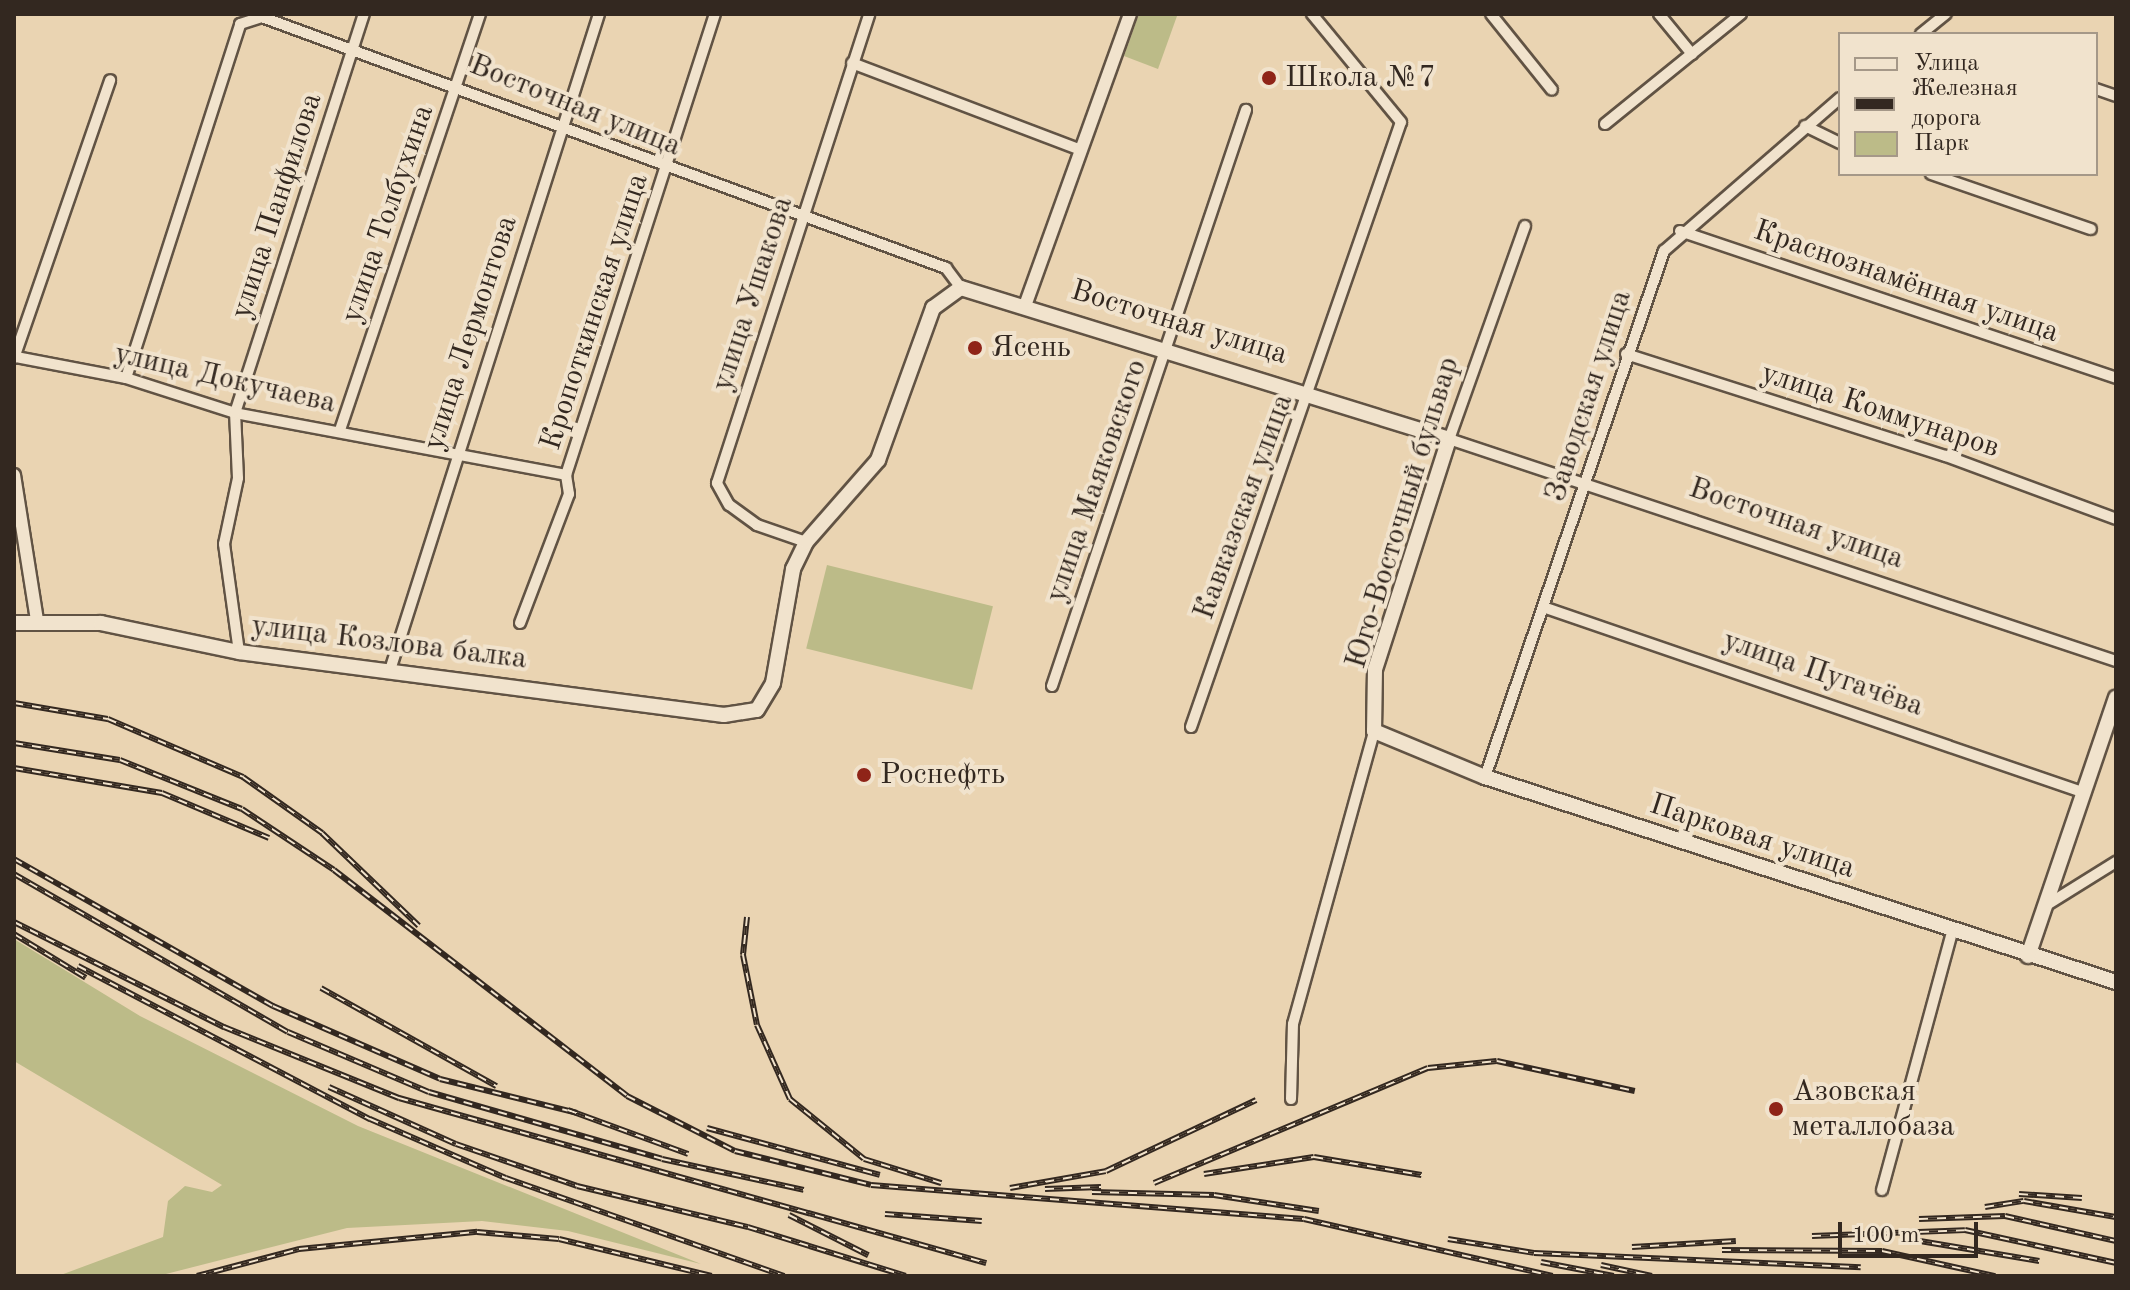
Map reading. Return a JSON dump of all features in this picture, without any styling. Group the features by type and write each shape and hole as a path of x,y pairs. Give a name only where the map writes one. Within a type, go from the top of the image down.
{"main road":[{"name":"Восточная улица","path":"961,288 1026,303 1311,392 1449,439"},
{"path":"806,542 878,460 933,308 961,288"},
{"name":"Юго-Восточный бульвар","path":"1374,731 1375,669 1449,439"},
{"name":"улица Козлова балка","path":"14,623 37,621 113,625 239,652 391,667 724,715 757,710 773,683 793,569 806,542"},
{"path":"2028,956 2116,698"},
{"name":"Парковая улица","path":"1374,731 1485,777 1952,932 2116,982"}],"street":[{"name":"улица Панфилова","path":"235,413 364,14"},
{"name":"улица Толбухина","path":"340,430 480,14"},
{"name":"улица Лермонтова","path":"391,667 599,14"},
{"name":"Кропоткинская улица","path":"520,623 569,494 566,475 667,171 715,14"},
{"name":"улица Ушакова","path":"806,542 757,525 729,505 717,483 869,14"},
{"path":"1026,303 1078,149 1130,14"},
{"name":"Кавказская улица","path":"1191,727 1311,392 1401,122 1312,14"},
{"path":"1491,14 1552,90"},
{"path":"1659,14 1692,54"},
{"path":"1605,124 1741,14"},
{"path":"1931,32 1946,14"},
{"name":"Восточная улица","path":"126,378 240,24 262,17 457,87 667,171 946,268 961,288"},
{"path":"852,63 1078,149"},
{"path":"15,357 110,80"},
{"name":"Заводская улица","path":"1485,777 1587,479 1626,354 1664,251 1680,231 1838,100"},
{"name":"улица Маяковского","path":"1052,686 1246,110"},
{"path":"1805,126 1838,142"},
{"path":"1937,176 2091,229"},
{"name":"Юго-Восточный бульвар","path":"1449,439 1525,226"},
{"name":"Краснознамённая улица","path":"1680,231 2116,378"},
{"name":"улица Коммунаров","path":"1626,354 1946,456 2116,519"},
{"name":"улица Докучаева","path":"15,357 126,378 235,413 340,430 458,456 566,475"},
{"path":"235,413 238,478 224,574 239,652"},
{"name":"Восточная улица","path":"1449,439 1587,479 2116,661"},
{"path":"14,475 37,621"},
{"name":"улица Пугачёва","path":"1543,607 2085,793"},
{"name":"Юго-Восточный бульвар","path":"1291,1099 1293,1024 1374,731"},
{"path":"2045,906 2116,862"},
{"path":"1882,1190 1952,932"}],"green space":[{"path":"1139,14 1177,16 1158,69 1124,56"},
{"path":"827,565 993,606 972,690 806,648"},
{"path":"14,939 140,1016 358,1126 701,1264 568,1231 482,1221 347,1228 158,1276 58,1276 163,1237 168,1201 185,1186 212,1192 222,1185 14,1061"}],"railway":[{"path":"14,703 108,719 243,777 322,833 419,926"},
{"path":"14,743 120,760 242,809 334,870 627,1096 735,1151 871,1185 1304,1219 1553,1276"},
{"path":"14,768 162,793 269,838"},
{"path":"14,859 273,1006 440,1079 577,1113"},
{"path":"14,874 288,1032 429,1092 662,1159 804,1190"},
{"path":"747,917 743,955 757,1025 790,1099 864,1159 941,1183"},
{"path":"14,922 224,1027 399,1098 986,1263"},
{"path":"14,934 86,978"},
{"path":"78,966 370,1119 506,1178 784,1276"},
{"path":"321,988 496,1086"},
{"path":"1154,1183 1428,1068 1497,1061 1635,1091"},
{"path":"329,1087 456,1144 577,1186 748,1227 906,1276"},
{"path":"1010,1188 1106,1171 1256,1100"},
{"path":"568,1110 688,1154"},
{"path":"707,1128 880,1175"},
{"path":"1204,1174 1314,1157 1421,1175"},
{"path":"1045,1189 1101,1187"},
{"path":"1092,1192 1214,1195 1319,1211"},
{"path":"2019,1194 2082,1198"},
{"path":"1985,1207 2024,1201 2116,1217"},
{"path":"885,1214 982,1221"},
{"path":"789,1215 868,1255"},
{"path":"1919,1219 2005,1216 2116,1241"},
{"path":"1812,1236 1965,1230 2116,1263"},
{"path":"197,1276 299,1249 477,1232 559,1239 712,1276"},
{"path":"1448,1239 1534,1253 1861,1267"},
{"path":"1914,1240 2039,1261"},
{"path":"1632,1247 1736,1241"},
{"path":"1722,1250 1882,1251 1995,1276"},
{"path":"1541,1262 1614,1276"},
{"path":"1601,1265 1652,1276"}],"place":[{"name":"Школа №7","path":"1269,78"},
{"name":"Ясень","path":"975,348"},
{"name":"Роснефть","path":"864,775"},
{"name":"Азовская металлобаза","path":"1776,1109"}]}
